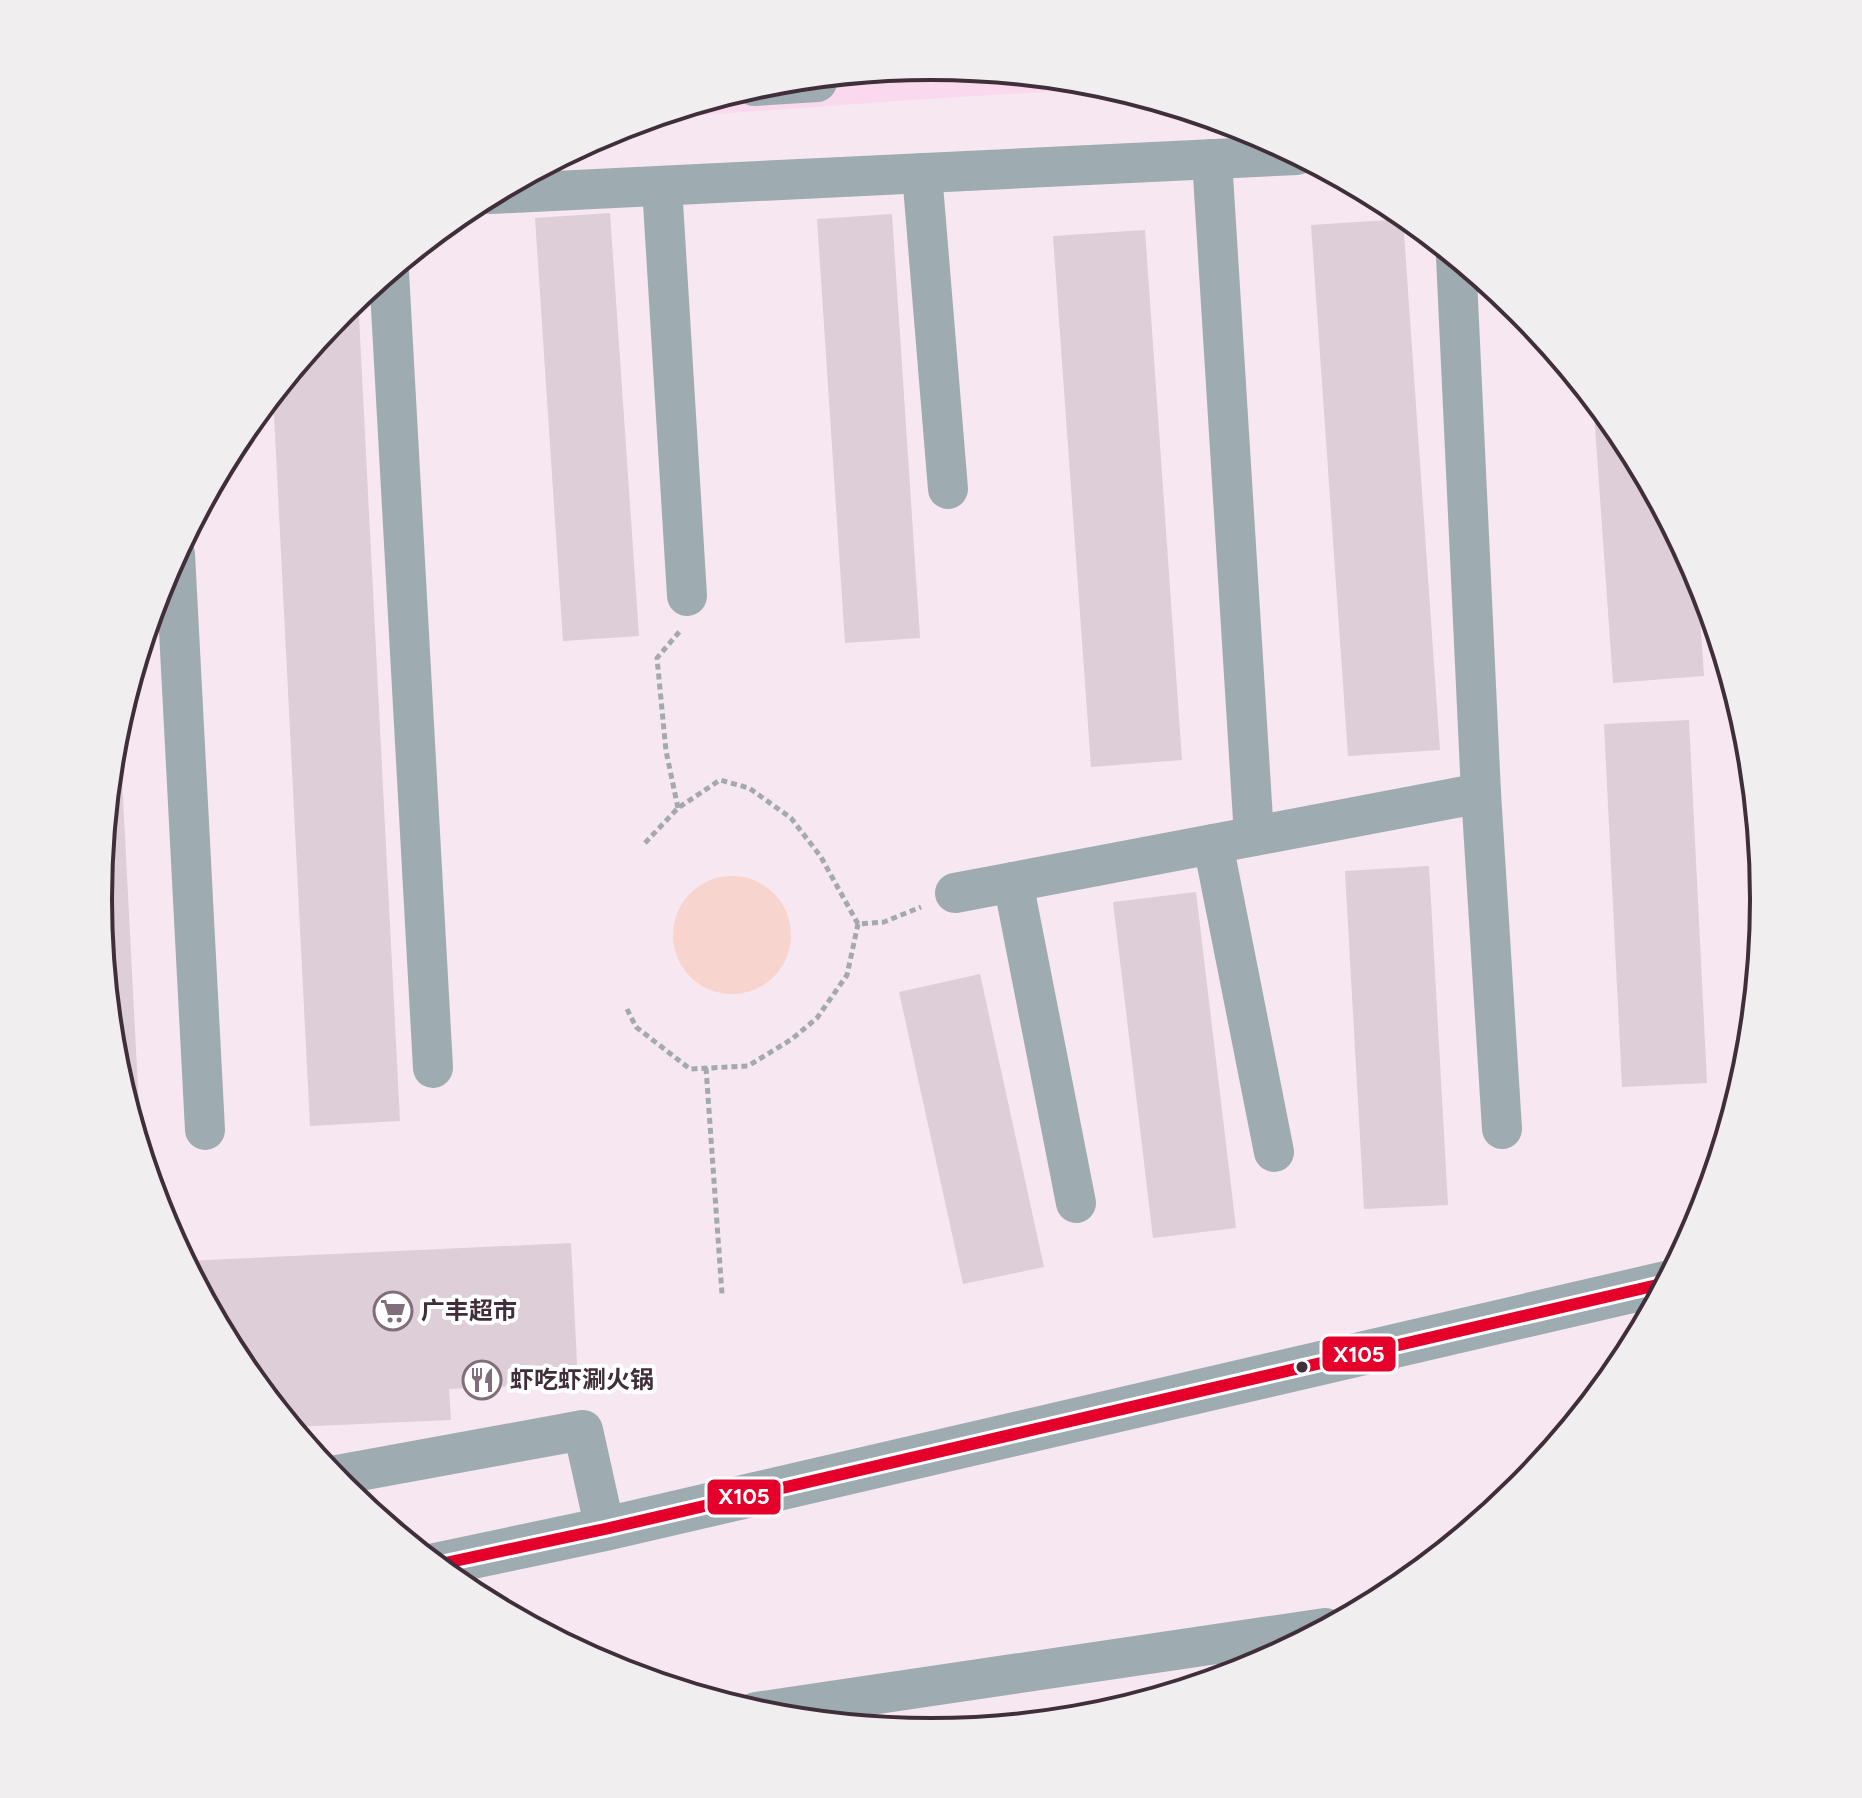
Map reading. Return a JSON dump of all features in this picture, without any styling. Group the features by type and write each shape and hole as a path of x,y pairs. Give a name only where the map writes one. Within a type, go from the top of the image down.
{"street":[{"path":"517,193 1275,156"},
{"path":"1212,159 1254,836"},
{"path":"922,173 948,489"},
{"path":"662,186 687,596"},
{"path":"1457,271 1481,793 1502,1129"},
{"path":"390,284 433,1068"},
{"path":"176,581 205,1130"},
{"path":"955,893 1481,793"},
{"path":"1213,844 1274,1152"},
{"path":"1013,882 1076,1203"},
{"path":"450,1562 605,1529 1652,1286"},
{"path":"347,1473 583,1430 605,1529"},
{"path":"796,1706 1296,1632"}],"path":[{"path":"678,808 666,751 657,658 684,627 687,596"},
{"path":"627,1009 636,1027 690,1069 748,1066 792,1039 817,1018 847,975 858,924 821,857 791,818 749,788 720,780 678,808 645,843"},
{"path":"858,924 884,922 955,893"},
{"path":"706,1068 722,1294"}],"shaded area":[{"path":"877,82 985,82 1062,91 693,116 771,96"},
{"path":"732,876 765,886 781,902 791,935 781,968 765,984 732,994 699,984 683,968 673,935 683,902 699,886"}],"building":[{"path":"610,213 639,636 563,641 535,218"},
{"path":"892,214 920,638 845,643 817,219"},
{"path":"1389,220 1404,231 1440,750 1348,756 1311,225"},
{"path":"1145,230 1182,760 1091,767 1053,236"},
{"path":"359,314 400,1121 310,1126 274,410 315,359"},
{"path":"1594,419 1666,537 1700,618 1704,676 1613,683"},
{"path":"1689,720 1707,1083 1622,1087 1604,724"},
{"path":"122,775 139,1106 119,1006 114,953 114,845"},
{"path":"1429,866 1448,1205 1364,1209 1345,871"},
{"path":"1196,892 1236,1228 1153,1238 1113,902"},
{"path":"980,974 1044,1267 963,1284 899,992"},
{"name":"广丰超市","path":"571,1243 578,1383 449,1389 451,1420 305,1426 250,1354 196,1260"}],"transit line":[{"name":"X105","path":"450,1562 605,1529 1652,1286"}],"place":[{"name":"广丰超市","path":"393,1311"},
{"name":"虾吃虾涮火锅","path":"482,1380"}]}
